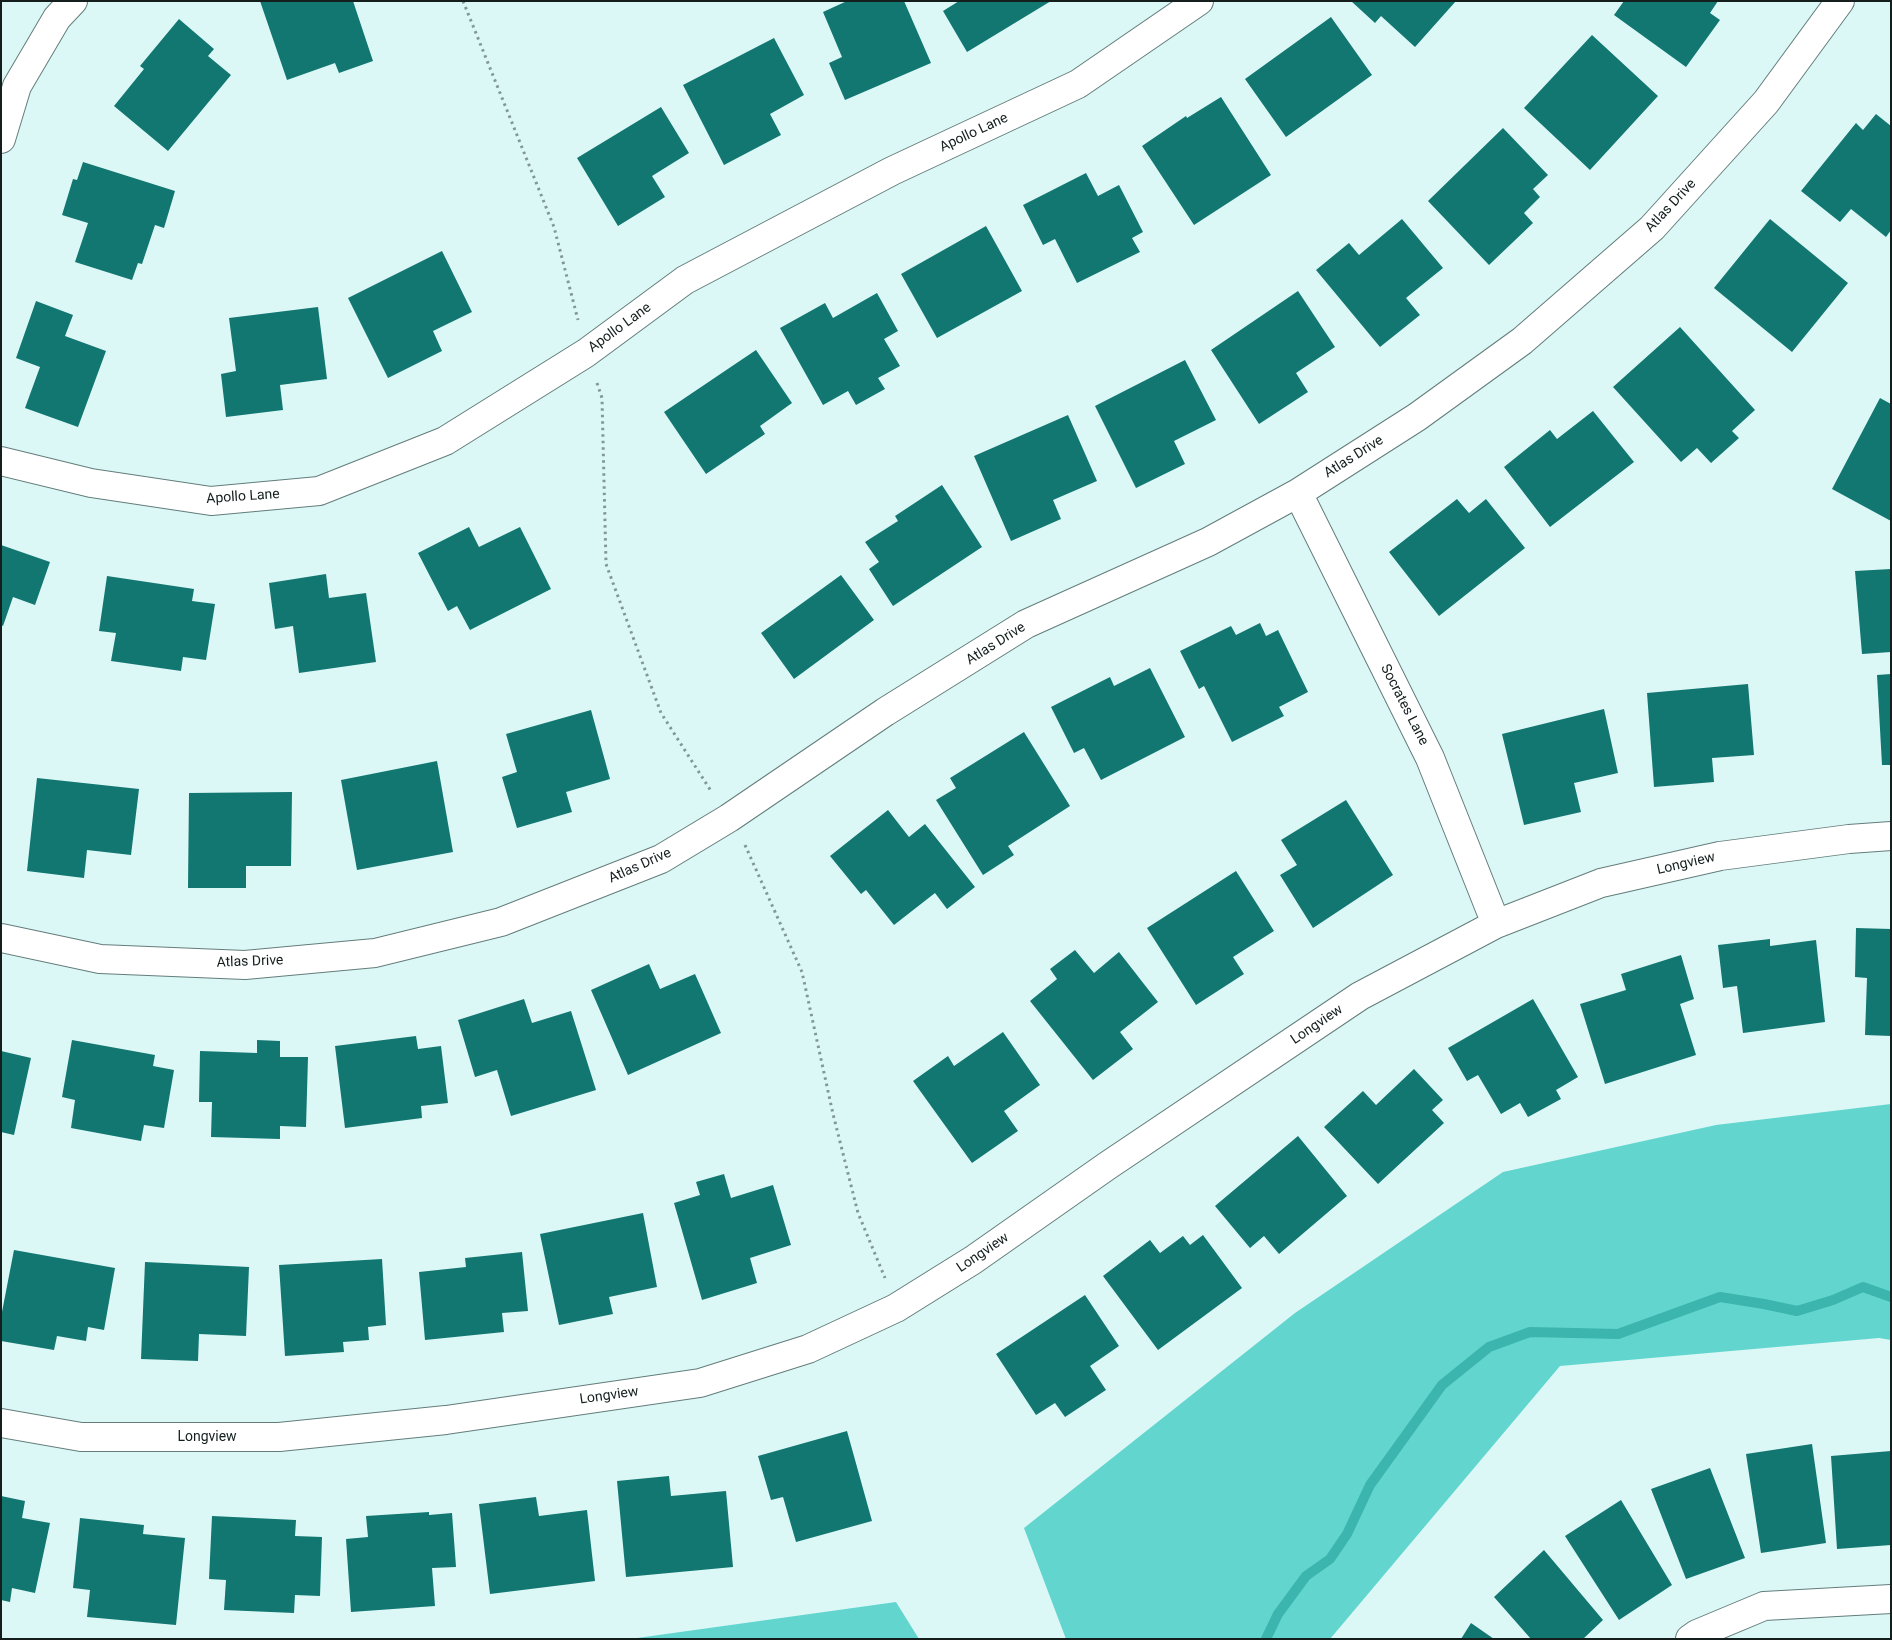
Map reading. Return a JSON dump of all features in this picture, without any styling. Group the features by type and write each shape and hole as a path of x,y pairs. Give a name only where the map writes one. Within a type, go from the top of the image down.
{"street":[{"path":"1,140 17,86 57,18 73,1"},
{"name":"Apollo Lane","path":"1,461 91,483 211,501 319,491 445,441 586,353 685,280 892,171 1078,84 1199,1"},
{"name":"Atlas Drive","path":"1,938 100,960 245,965 375,952 501,922 661,859 729,818 885,712 1026,624 1208,542 1298,493 1417,417 1522,341 1652,228 1766,102 1840,1"},
{"name":"Socrates Lane","path":"1298,493 1430,758 1496,924"},
{"name":"Longview","path":"1,1423 81,1437 279,1437 446,1420 700,1383 808,1349 896,1308 973,1260 1107,1166 1360,996 1496,924 1601,883 1711,858 1849,839 1891,836"},
{"path":"1690,1639 1696,1634 1764,1606 1891,1599"}],"path":[{"path":"462,1 554,227 586,353 602,398 606,564 661,713 746,846 802,972 833,1114 858,1214 896,1308"}],"shaded area":[{"path":"1891,1104 1891,1340 1879,1338 1560,1366 1330,1639 1066,1639 1024,1528 1295,1313 1503,1172 1716,1125"},
{"path":"896,1602 919,1639 630,1639"}],"building":[{"path":"260,1 353,1 373,61 339,73 335,63 287,80"},
{"path":"847,1 904,1 931,63 845,100 829,63 842,57 823,12"},
{"path":"959,1 1051,1 967,52 943,11"},
{"path":"1351,1 1456,1 1415,47 1381,16 1375,23"},
{"path":"1624,1 1718,1 1710,13 1720,20 1686,67 1614,15"},
{"path":"1331,17 1372,75 1286,137 1245,79"},
{"path":"179,19 214,49 208,56 231,75 168,151 114,106 144,69 140,66"},
{"path":"1592,35 1658,96 1590,170 1524,108"},
{"path":"774,38 804,95 770,114 781,135 724,165 683,85"},
{"path":"1221,97 1271,175 1194,225 1142,146 1186,116 1187,118"},
{"path":"661,107 689,153 652,176 665,197 618,226 577,158"},
{"path":"1876,114 1891,126 1891,230 1886,237 1851,209 1840,222 1801,191 1856,123 1863,130"},
{"path":"1503,128 1548,175 1533,189 1540,197 1524,213 1533,223 1489,265 1428,201"},
{"path":"83,162 175,191 164,228 155,225 142,264 138,263 132,280 75,262 88,223 62,215 73,179 77,180"},
{"path":"1086,173 1098,196 1119,185 1143,232 1132,238 1140,252 1077,283 1055,239 1043,245 1023,205"},
{"path":"1402,219 1443,268 1406,298 1420,315 1380,347 1316,270 1349,243 1359,255"},
{"path":"1770,219 1848,283 1792,352 1714,288"},
{"path":"986,226 1022,291 937,338 901,274"},
{"path":"442,251 472,312 433,331 442,351 388,378 348,298"},
{"path":"1298,291 1335,347 1296,373 1308,392 1259,424 1211,350"},
{"path":"877,293 898,331 884,339 900,366 878,378 885,389 856,405 848,391 823,405 780,328 825,303 833,318"},
{"path":"36,301 73,315 65,336 106,351 78,427 25,408 40,367 16,358"},
{"path":"318,307 327,379 280,385 283,410 226,417 221,374 236,371 229,318"},
{"path":"1680,327 1755,410 1732,431 1739,438 1711,463 1697,448 1681,462 1613,387"},
{"path":"756,350 792,403 760,426 765,434 706,474 664,412"},
{"path":"1185,360 1216,420 1174,441 1185,464 1136,488 1095,406"},
{"path":"1880,398 1891,404 1891,521 1832,489"},
{"path":"1593,411 1634,462 1550,527 1504,467 1550,430 1557,439"},
{"path":"1068,415 1097,481 1053,500 1061,519 1011,541 974,456"},
{"path":"942,485 982,547 893,606 869,569 879,562 865,542 898,521 895,516"},
{"path":"1457,499 1469,513 1486,499 1525,548 1439,616 1389,552"},
{"path":"469,527 479,547 520,527 551,589 470,630 457,606 448,611 418,553"},
{"path":"1,545 50,562 35,605 13,597 3,626 1,625"},
{"path":"1891,569 1891,652 1862,654 1855,571"},
{"path":"326,574 329,598 366,593 376,662 299,673 293,626 275,629 269,583"},
{"path":"841,575 874,620 794,679 761,633"},
{"path":"107,576 194,589 192,601 215,604 206,660 183,657 181,671 111,661 116,633 99,631"},
{"path":"1260,623 1266,636 1278,630 1308,692 1279,707 1284,716 1232,742 1204,686 1199,689 1180,651 1231,626 1236,635"},
{"path":"1150,668 1185,737 1101,780 1084,748 1074,753 1051,707 1110,677 1114,686"},
{"path":"1891,674 1891,765 1882,765 1877,675"},
{"path":"1748,684 1754,755 1712,758 1714,782 1654,787 1647,693"},
{"path":"1604,709 1618,773 1574,783 1581,812 1524,825 1502,734"},
{"path":"591,710 610,779 566,792 572,812 517,828 502,777 517,772 506,734"},
{"path":"1024,732 1070,806 1008,846 1014,855 983,875 936,800 956,788 950,778"},
{"path":"437,761 453,852 357,870 341,780"},
{"path":"37,778 139,789 131,855 87,850 84,878 27,871"},
{"path":"292,792 291,866 246,866 246,888 188,888 189,793"},
{"path":"1346,800 1393,875 1313,928 1280,875 1297,865 1281,840"},
{"path":"888,810 909,837 925,824 975,887 947,909 935,893 894,925 866,890 861,894 830,856"},
{"path":"1236,871 1274,931 1233,957 1244,974 1196,1005 1147,928"},
{"path":"1856,928 1891,929 1891,1036 1865,1035 1867,978 1855,977"},
{"path":"1770,939 1770,946 1816,940 1825,1022 1743,1033 1737,986 1723,988 1718,945"},
{"path":"1075,950 1094,973 1119,952 1158,1002 1120,1032 1133,1049 1093,1080 1030,1001 1057,979 1050,969"},
{"path":"1681,955 1694,999 1680,1004 1696,1055 1605,1084 1580,1004 1626,990 1621,974"},
{"path":"649,964 660,989 695,974 721,1033 628,1075 591,990"},
{"path":"524,999 532,1023 571,1011 596,1090 511,1116 497,1070 475,1077 458,1020"},
{"path":"1533,999 1578,1077 1556,1090 1561,1099 1528,1117 1520,1103 1501,1114 1478,1075 1467,1081 1448,1048"},
{"path":"1003,1032 1040,1085 1004,1111 1018,1131 972,1163 913,1081 948,1056 954,1066"},
{"path":"416,1036 418,1049 441,1046 448,1103 421,1106 422,1118 345,1128 335,1046"},
{"path":"72,1040 155,1055 153,1066 174,1070 164,1128 144,1125 141,1141 71,1128 75,1100 62,1097"},
{"path":"257,1040 280,1041 280,1057 308,1057 306,1127 280,1126 280,1139 211,1137 212,1102 199,1102 200,1051 257,1053"},
{"path":"1,1051 31,1058 14,1135 1,1132"},
{"path":"1414,1069 1443,1100 1432,1110 1444,1123 1378,1184 1324,1127 1363,1091 1376,1105"},
{"path":"1298,1136 1347,1196 1279,1254 1264,1236 1250,1248 1215,1206"},
{"path":"724,1174 731,1198 773,1185 791,1245 750,1258 757,1283 702,1300 674,1203 700,1195 696,1182"},
{"path":"643,1213 657,1287 609,1297 613,1314 559,1325 540,1234"},
{"path":"1203,1235 1242,1288 1158,1350 1103,1276 1150,1240 1160,1253 1183,1236 1190,1245"},
{"path":"14,1250 115,1268 104,1330 88,1327 86,1341 57,1336 54,1350 1,1341 1,1317"},
{"path":"522,1252 528,1311 502,1313 504,1332 425,1340 419,1272 466,1267 465,1258"},
{"path":"382,1259 386,1325 368,1327 369,1340 343,1342 344,1352 285,1356 279,1265"},
{"path":"145,1262 249,1267 246,1336 199,1334 198,1361 141,1359"},
{"path":"1085,1295 1119,1346 1090,1366 1106,1390 1065,1417 1055,1403 1036,1415 996,1354"},
{"path":"847,1431 872,1521 796,1542 783,1497 771,1500 758,1456"},
{"path":"1812,1444 1826,1543 1761,1553 1746,1454"},
{"path":"1891,1451 1891,1545 1837,1549 1831,1456"},
{"path":"1710,1468 1745,1558 1686,1579 1651,1489"},
{"path":"669,1476 671,1496 726,1491 733,1567 626,1577 617,1481"},
{"path":"1,1496 25,1501 22,1518 50,1523 35,1593 12,1588 10,1602 1,1600"},
{"path":"536,1497 539,1516 587,1510 595,1581 490,1594 479,1504"},
{"path":"1621,1500 1672,1585 1619,1620 1565,1536"},
{"path":"429,1512 429,1515 452,1513 456,1567 432,1568 435,1606 351,1612 346,1539 368,1537 366,1516"},
{"path":"212,1516 296,1520 295,1536 322,1537 320,1596 295,1595 294,1613 224,1610 226,1580 209,1579"},
{"path":"80,1518 144,1525 143,1534 185,1538 176,1625 87,1617 90,1590 73,1588"},
{"path":"1544,1550 1603,1620 1583,1639 1531,1639 1494,1597"},
{"path":"1471,1623 1494,1639 1461,1639"}],"waterway":[{"path":"1266,1639 1278,1614 1306,1576 1330,1559 1347,1534 1370,1485 1442,1385 1489,1347 1530,1332 1618,1334 1720,1297 1797,1311 1833,1300 1863,1287 1891,1297"}]}
